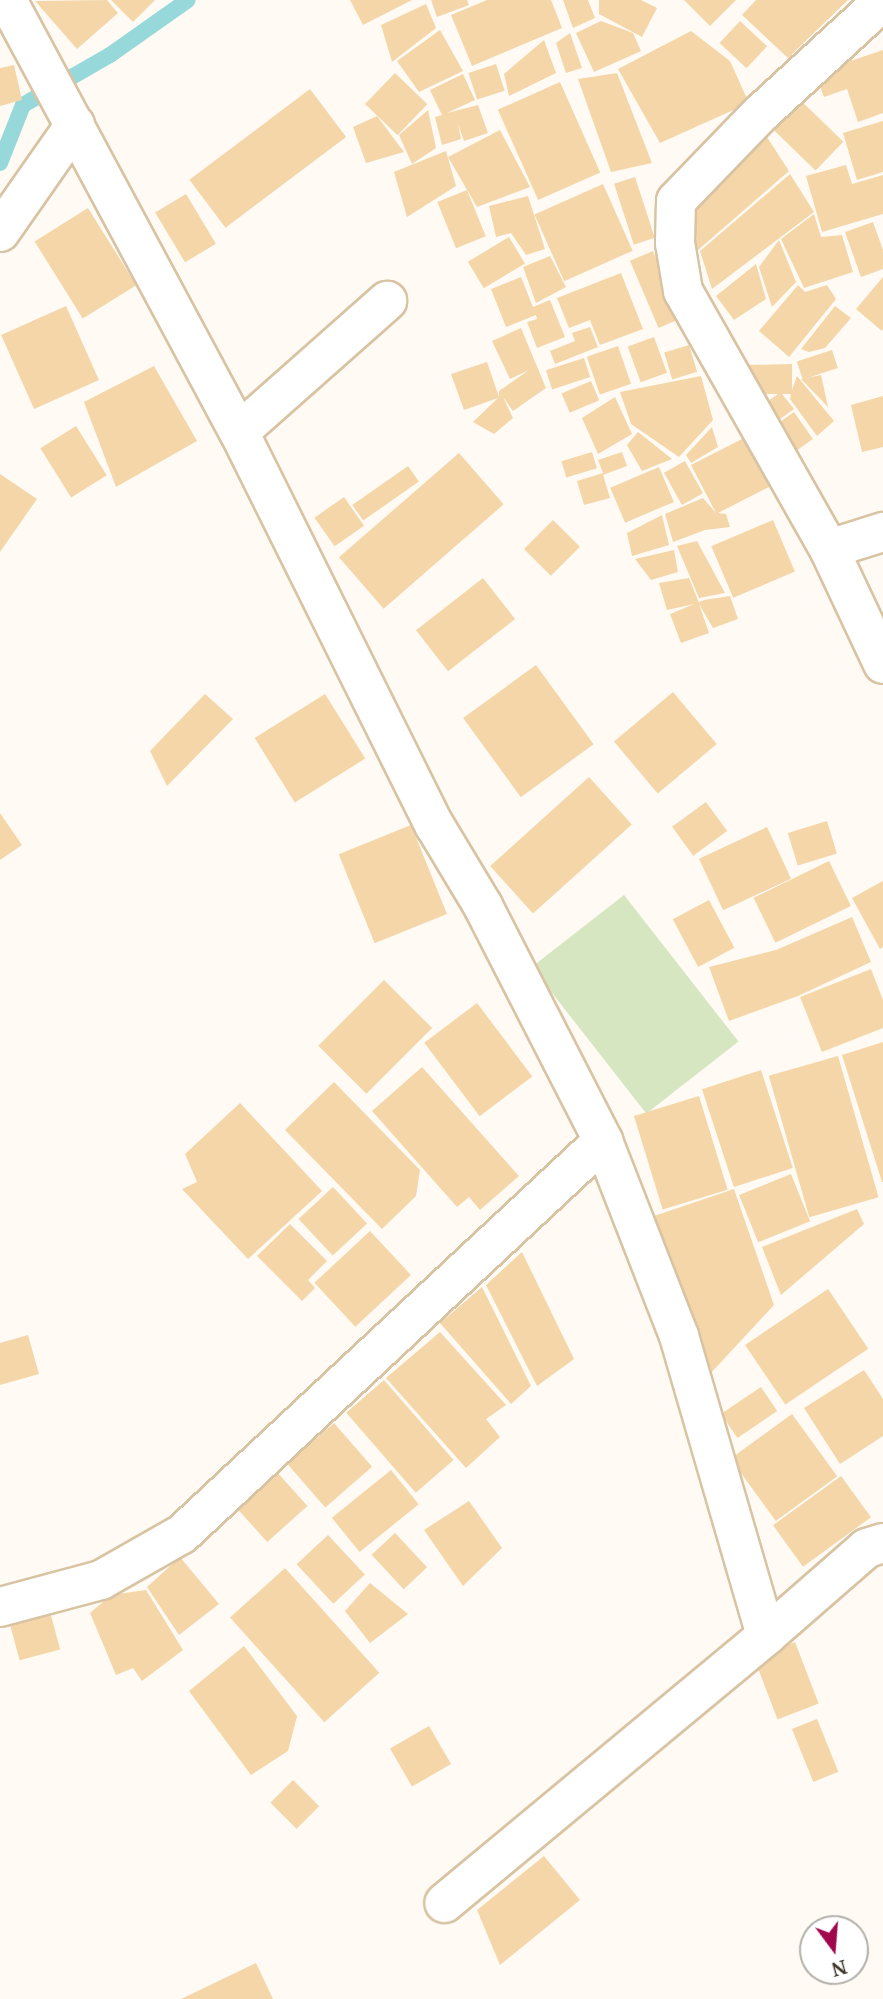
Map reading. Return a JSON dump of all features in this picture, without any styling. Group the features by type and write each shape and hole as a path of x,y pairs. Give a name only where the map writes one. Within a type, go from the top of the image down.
{"street":[{"path":"7,0 239,432 435,826 482,906 603,1141 680,1336 765,1636"},
{"path":"883,1 761,113 677,201 675,243 683,291 829,549 883,664"},
{"path":"0,232 73,120"},
{"path":"239,432 387,302"},
{"path":"829,549 883,532"},
{"path":"0,1607 101,1580 182,1534 603,1141"},
{"path":"444,1903 867,1548 883,1543"}],"green space":[{"path":"624,895 739,1042 646,1114 532,967"}],"building":[{"path":"107,0 118,13 77,49 35,1"},
{"path":"111,0 155,0 133,22"},
{"path":"350,0 412,0 363,25"},
{"path":"431,0 467,0 469,5 437,17"},
{"path":"487,0 551,0 562,28 472,66 451,15"},
{"path":"563,0 588,0 595,18 573,28"},
{"path":"599,0 641,0 657,8 642,37 599,14"},
{"path":"684,0 736,0 710,26"},
{"path":"756,0 848,0 788,58 742,15"},
{"path":"426,4 436,28 392,62 381,25"},
{"path":"601,21 633,33 641,51 594,72 576,33"},
{"path":"740,21 767,46 747,68 720,43"},
{"path":"440,30 463,71 419,92 397,61"},
{"path":"691,31 730,61 749,103 660,143 618,69"},
{"path":"570,33 582,68 566,73 556,43"},
{"path":"544,40 556,73 509,96 504,74"},
{"path":"883,50 883,113 858,122 847,89 824,97 815,73"},
{"path":"496,64 505,91 477,100 468,73"},
{"path":"14,65 22,100 0,106 0,68"},
{"path":"395,73 427,104 397,135 365,104"},
{"path":"617,73 652,163 611,172 578,79"},
{"path":"463,74 475,100 447,113 478,105 488,133 464,141 458,124 461,139 442,145 435,117 442,115 430,90"},
{"path":"560,82 600,172 538,200 498,110"},
{"path":"310,89 346,137 226,228 189,180"},
{"path":"793,93 843,142 816,170 765,122"},
{"path":"428,110 436,148 412,164 399,135"},
{"path":"377,116 404,152 366,163 353,127"},
{"path":"883,121 883,172 857,180 843,133"},
{"path":"500,130 530,187 477,207 448,157"},
{"path":"765,134 789,171 697,251 685,212"},
{"path":"446,151 456,186 407,217 394,172"},
{"path":"846,165 852,184 883,175 883,214 822,232 806,176"},
{"path":"790,174 814,212 712,289 700,251"},
{"path":"635,177 655,238 634,245 614,184"},
{"path":"603,184 633,251 564,281 534,215"},
{"path":"467,190 486,236 456,248 437,202"},
{"path":"186,194 216,244 185,262 155,213"},
{"path":"528,196 545,249 526,255 511,233 496,237 489,206"},
{"path":"88,208 136,285 83,319 35,241"},
{"path":"814,214 821,237 842,235 853,272 804,288 781,239"},
{"path":"873,222 883,250 883,269 861,277 845,232"},
{"path":"509,237 525,264 484,288 468,262"},
{"path":"779,240 796,282 772,307 759,267"},
{"path":"653,251 682,318 659,328 630,261"},
{"path":"550,256 566,287 536,303 523,267"},
{"path":"756,264 766,299 734,320 716,296"},
{"path":"621,273 643,329 600,345 590,320 569,328 557,298"},
{"path":"521,277 533,307 550,300 565,337 537,348 527,322 537,319 536,315 506,327 491,289"},
{"path":"883,277 883,329 882,331 856,309"},
{"path":"798,285 805,292 827,285 836,299 789,357 759,331"},
{"path":"66,306 99,380 34,409 1,335"},
{"path":"835,306 851,318 825,348 809,352 801,349"},
{"path":"590,327 598,347 555,364 550,351 575,341 572,333"},
{"path":"521,328 546,388 513,411 503,397 513,418 494,434 473,422 498,398 464,410 451,374 487,362 499,397 499,391 529,370 510,379 492,341"},
{"path":"654,337 667,373 641,382 628,347"},
{"path":"689,345 697,372 672,379 664,353"},
{"path":"618,346 631,384 600,395 587,357"},
{"path":"832,350 838,368 803,380 797,361"},
{"path":"584,358 590,377 552,389 546,370"},
{"path":"792,364 792,390 797,376 834,421 817,436 790,399 791,394 782,394 794,409 773,424 760,407 778,394 746,394 746,365"},
{"path":"154,366 197,441 116,487 84,402"},
{"path":"821,375 828,407 801,379"},
{"path":"701,376 713,420 679,457 631,424 620,392"},
{"path":"591,381 599,400 570,413 562,394"},
{"path":"883,396 883,447 862,452 851,405"},
{"path":"615,397 632,434 598,454 582,418"},
{"path":"794,412 813,439 789,456 770,429"},
{"path":"76,426 107,475 71,497 40,448"},
{"path":"712,427 718,447 691,463 686,455"},
{"path":"638,432 672,459 642,471 627,445"},
{"path":"744,438 769,487 718,513 726,514 730,527 705,530 673,542 665,514 703,498 716,513 691,465"},
{"path":"592,452 597,468 566,478 561,461"},
{"path":"622,452 627,466 603,475 610,498 584,505 577,481 603,473 598,460"},
{"path":"459,453 504,504 384,609 339,557"},
{"path":"685,461 703,493 682,505 664,473"},
{"path":"408,466 419,482 363,521 352,505"},
{"path":"659,467 674,502 625,523 610,488"},
{"path":"0,474 37,499 0,552"},
{"path":"344,497 364,526 335,546 315,518"},
{"path":"662,515 669,545 632,556 627,533"},
{"path":"553,520 580,547 551,576 524,549"},
{"path":"773,520 795,572 733,598 711,546"},
{"path":"697,541 725,593 699,598 677,546"},
{"path":"674,550 678,572 651,580 635,559"},
{"path":"483,578 515,619 448,671 416,630"},
{"path":"689,578 699,603 667,610 659,583"},
{"path":"730,596 738,619 713,628 699,604 709,633 681,643 670,614 704,600"},
{"path":"536,665 594,744 521,797 463,718"},
{"path":"673,692 717,744 658,794 614,741"},
{"path":"205,694 233,719 167,786 150,751"},
{"path":"325,694 365,758 295,802 255,738"},
{"path":"589,777 632,825 533,914 490,866"},
{"path":"706,802 727,831 693,856 672,827"},
{"path":"0,813 22,845 0,860"},
{"path":"827,821 837,854 798,866 788,833"},
{"path":"411,825 447,914 375,943 339,854"},
{"path":"767,827 791,879 723,910 699,859"},
{"path":"829,861 851,906 775,943 754,898"},
{"path":"883,881 883,947 880,949 852,898"},
{"path":"709,900 734,948 698,967 673,919"},
{"path":"852,917 871,962 798,996 729,1021 709,967 776,950"},
{"path":"871,969 883,1000 883,1028 822,1052 800,997"},
{"path":"384,980 432,1028 366,1094 318,1046"},
{"path":"477,1003 532,1076 480,1116 424,1043"},
{"path":"883,1042 883,1182 882,1182 842,1055"},
{"path":"838,1056 879,1197 809,1217 769,1076"},
{"path":"422,1067 519,1176 480,1210 469,1197 457,1207 372,1111"},
{"path":"761,1070 793,1168 734,1187 702,1089"},
{"path":"334,1082 420,1170 416,1196 382,1229 285,1130"},
{"path":"699,1096 728,1190 663,1210 634,1116"},
{"path":"240,1103 322,1191 248,1259 182,1189 197,1182 185,1154"},
{"path":"791,1174 810,1221 758,1242 739,1195"},
{"path":"333,1187 367,1224 333,1256 299,1219"},
{"path":"734,1189 774,1305 709,1375 654,1216"},
{"path":"857,1209 864,1224 781,1295 762,1247"},
{"path":"290,1224 327,1261 308,1280 315,1288 302,1301 257,1256"},
{"path":"370,1231 411,1275 355,1327 314,1283"},
{"path":"522,1252 574,1359 537,1386 486,1285"},
{"path":"482,1287 531,1386 511,1404 440,1323"},
{"path":"828,1289 868,1349 785,1405 745,1345"},
{"path":"440,1332 506,1405 486,1419 500,1437 466,1468 386,1378"},
{"path":"28,1335 39,1374 0,1385 0,1343"},
{"path":"864,1370 883,1399 883,1436 840,1464 804,1408"},
{"path":"384,1380 454,1460 416,1493 346,1413"},
{"path":"761,1387 777,1411 737,1438 721,1414"},
{"path":"792,1414 837,1476 776,1521 731,1459"},
{"path":"334,1423 372,1467 325,1507 287,1464"},
{"path":"391,1470 419,1504 360,1552 332,1518"},
{"path":"276,1471 307,1506 267,1542 236,1507"},
{"path":"841,1476 871,1517 803,1567 773,1525"},
{"path":"469,1501 502,1548 463,1586 424,1530"},
{"path":"395,1533 427,1567 404,1589 372,1555"},
{"path":"328,1535 365,1574 333,1604 297,1564"},
{"path":"180,1557 219,1604 179,1635 147,1587"},
{"path":"285,1568 379,1673 324,1722 230,1618"},
{"path":"370,1583 408,1614 370,1643 345,1611"},
{"path":"146,1590 183,1650 142,1681 133,1668 116,1675 90,1613 111,1595"},
{"path":"48,1604 60,1649 20,1660 7,1615"},
{"path":"795,1642 819,1704 778,1719 754,1658"},
{"path":"244,1646 297,1716 288,1751 251,1775 189,1691"},
{"path":"817,1719 838,1772 813,1782 792,1729"},
{"path":"429,1726 451,1764 412,1787 390,1748"},
{"path":"293,1780 319,1806 297,1829 270,1803"},
{"path":"544,1856 580,1900 500,1965 477,1910"},
{"path":"256,1963 273,1999 181,1999"}],"waterway":[{"path":"0,163 23,105 110,55 188,0"}]}
